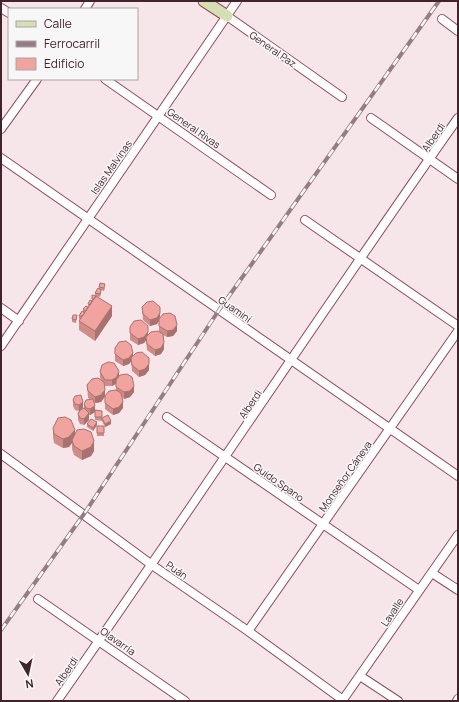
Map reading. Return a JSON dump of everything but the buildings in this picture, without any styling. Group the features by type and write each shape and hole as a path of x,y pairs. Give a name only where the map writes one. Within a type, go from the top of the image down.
{"street":[{"name":"General Paz","path":"204,1 342,96"},
{"name":"Islas Malvinas","path":"1,346 237,1"},
{"path":"442,19 458,31"},
{"path":"1,129 36,80"},
{"name":"General Rivas","path":"107,80 271,195"},
{"path":"371,118 458,179"},
{"name":"Alberdi","path":"57,701 226,458 359,258 458,118"},
{"name":"Guaminí","path":"1,158 458,476"},
{"path":"304,220 458,326"},
{"path":"1,308 19,321"},
{"name":"Monseñor Cáneva","path":"248,631 458,331"},
{"name":"Guido Spano","path":"168,418 419,590"},
{"name":"Puán","path":"1,454 152,565 248,631 342,700"},
{"name":"Lavalle","path":"342,700 458,535"},
{"path":"432,573 458,590"},
{"name":"Olavarría","path":"38,599 186,701"},
{"path":"360,676 398,701"}],"railway":[{"path":"1,630 84,514 219,310 439,1"}]}
